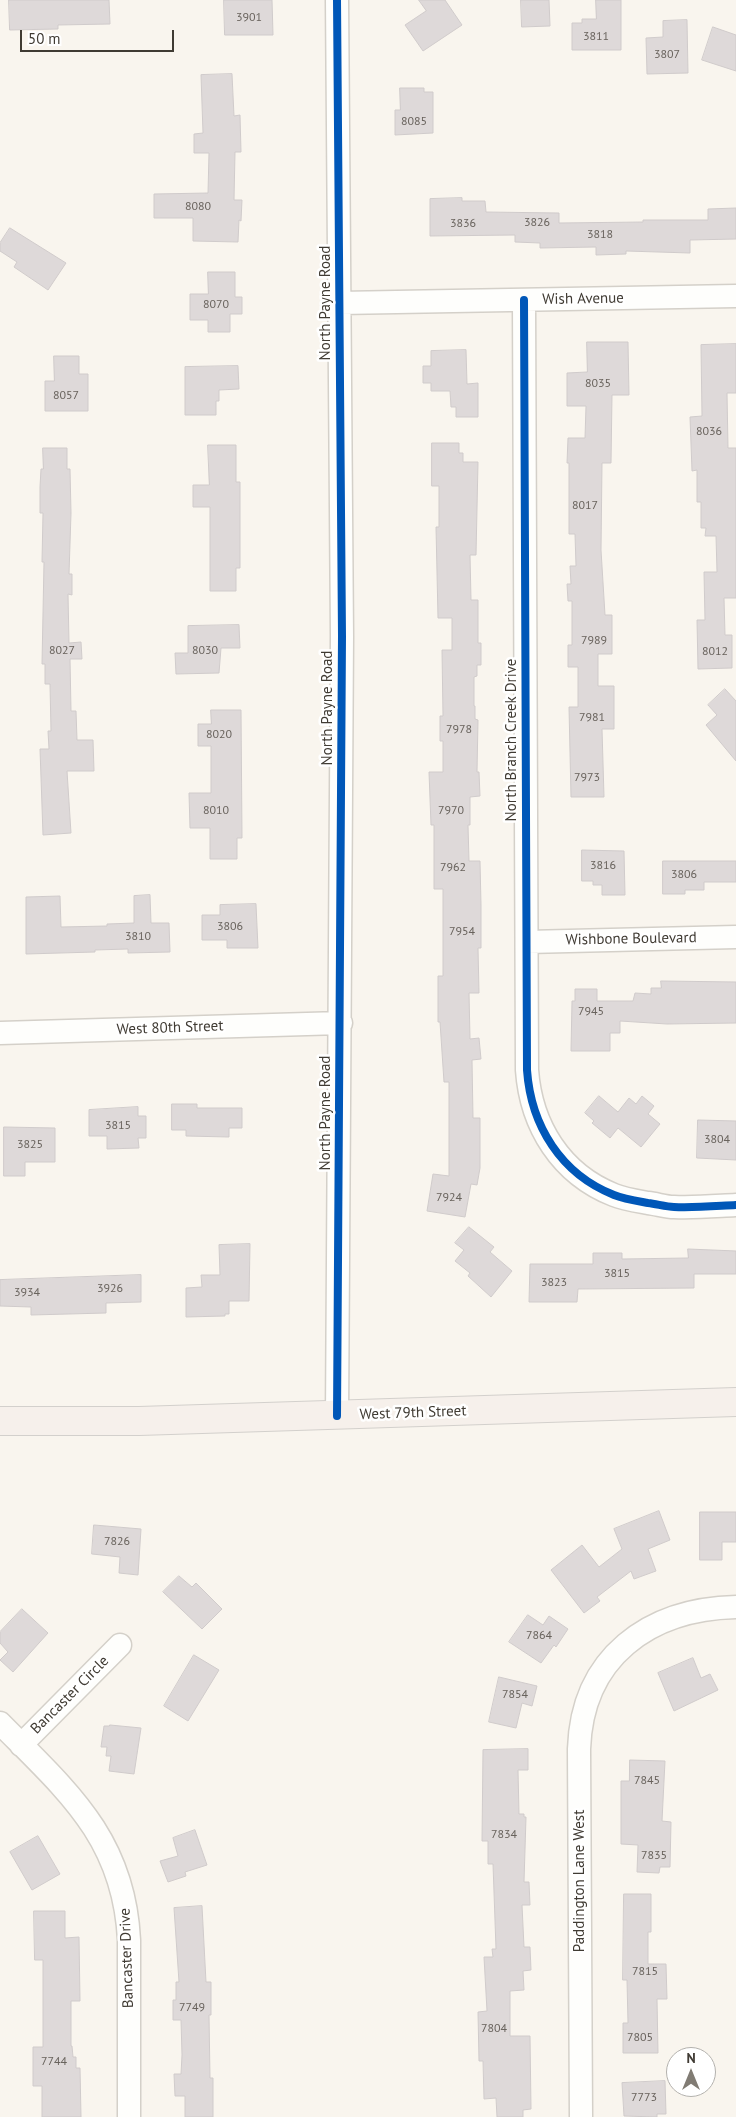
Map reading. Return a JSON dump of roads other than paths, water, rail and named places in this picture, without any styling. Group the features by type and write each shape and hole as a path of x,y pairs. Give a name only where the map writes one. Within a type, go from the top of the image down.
{"main road":[{"name":"West 79th Street","path":"0,1421 139,1421 337,1416 736,1402"}],"street":[{"name":"North Payne Road","path":"337,0 340,303 341,1023 337,1416"},
{"name":"Wish Avenue","path":"340,303 736,296"},
{"name":"North Branch Creek Drive","path":"524,300 528,1088 538,1124 549,1143 570,1168 591,1183 615,1196 673,1207 736,1206"},
{"name":"Wishbone Boulevard","path":"527,942 736,937"},
{"name":"West 80th Street","path":"0,1033 341,1023"},
{"name":"Paddington Lane West","path":"581,2117 580,1740 584,1712 590,1694 599,1677 615,1655 644,1630 661,1621 688,1612 736,1607"},
{"name":"Bancaster Circle","path":"21,1744 120,1645"},
{"name":"Bancaster Drive","path":"0,1724 68,1791 97,1829 106,1846 120,1884 126,1911 129,1940 129,2117"}]}
